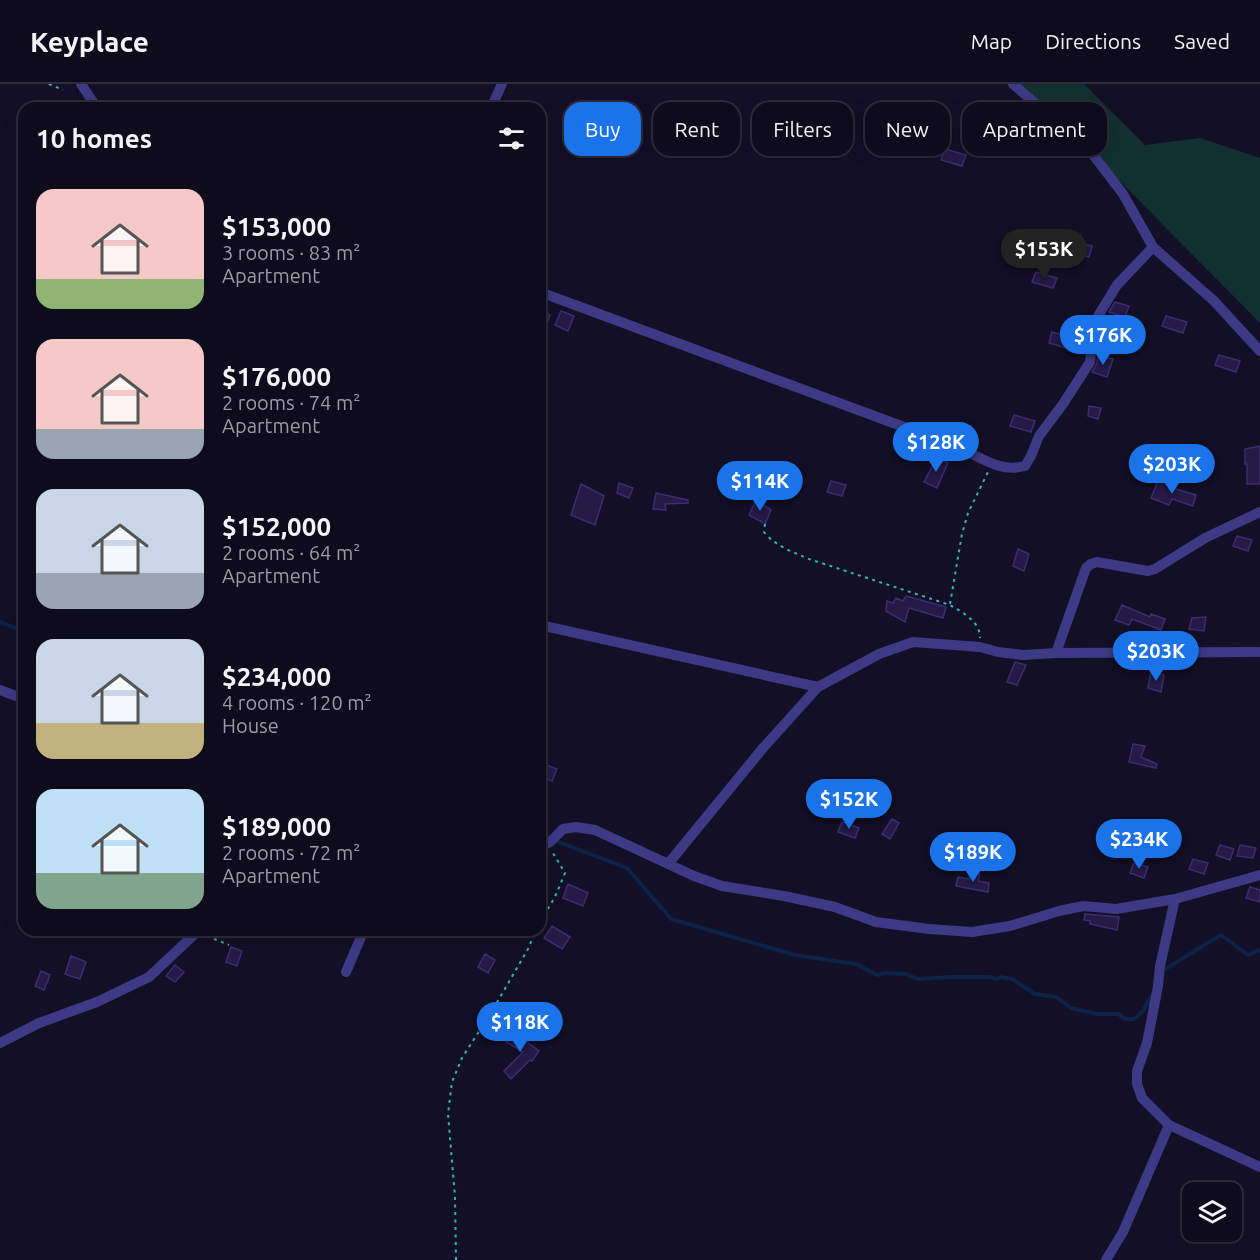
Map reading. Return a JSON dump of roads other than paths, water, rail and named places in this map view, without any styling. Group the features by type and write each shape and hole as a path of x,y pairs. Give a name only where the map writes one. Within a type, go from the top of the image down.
{"street":[{"path":"81,84 93,102"},
{"path":"494,102 502,84"},
{"path":"1013,84 1091,152 1123,194 1153,247 1214,301 1260,351"},
{"path":"546,294 958,447 992,464 1013,469 1025,466 1039,436 1064,404 1090,362 1091,353 1085,344 1090,329 1116,285 1153,247"},
{"path":"1056,653 1086,568 1091,564 1097,562 1148,571 1155,569 1205,538 1260,512"},
{"path":"546,626 818,687"},
{"path":"668,864 763,748 818,687 879,654 913,642 980,646 998,652 1023,655 1260,652"},
{"path":"0,690 18,697"},
{"path":"548,843 563,829 576,827 595,830 694,876 722,886 835,907 876,922 972,932 1010,927 1059,911 1083,906 1116,909 1175,899 1260,875"},
{"path":"1175,899 1160,966 1147,1042 1137,1071 1137,1084 1142,1098 1169,1125 1260,1167"},
{"path":"0,1043 39,1023 97,1002 149,977 193,936"},
{"path":"346,972 361,936"},
{"path":"1106,1260 1123,1232 1169,1125"}],"waterway":[{"path":"0,622 18,629"},
{"path":"546,837 627,868 671,919 795,955 856,964 877,975 906,974 918,979 950,977 1012,979 1035,994 1056,997 1071,1008 1097,1014 1118,1014 1125,1019 1134,1019 1143,1011 1151,996"},
{"path":"1162,971 1221,935 1248,955 1260,950"}]}
